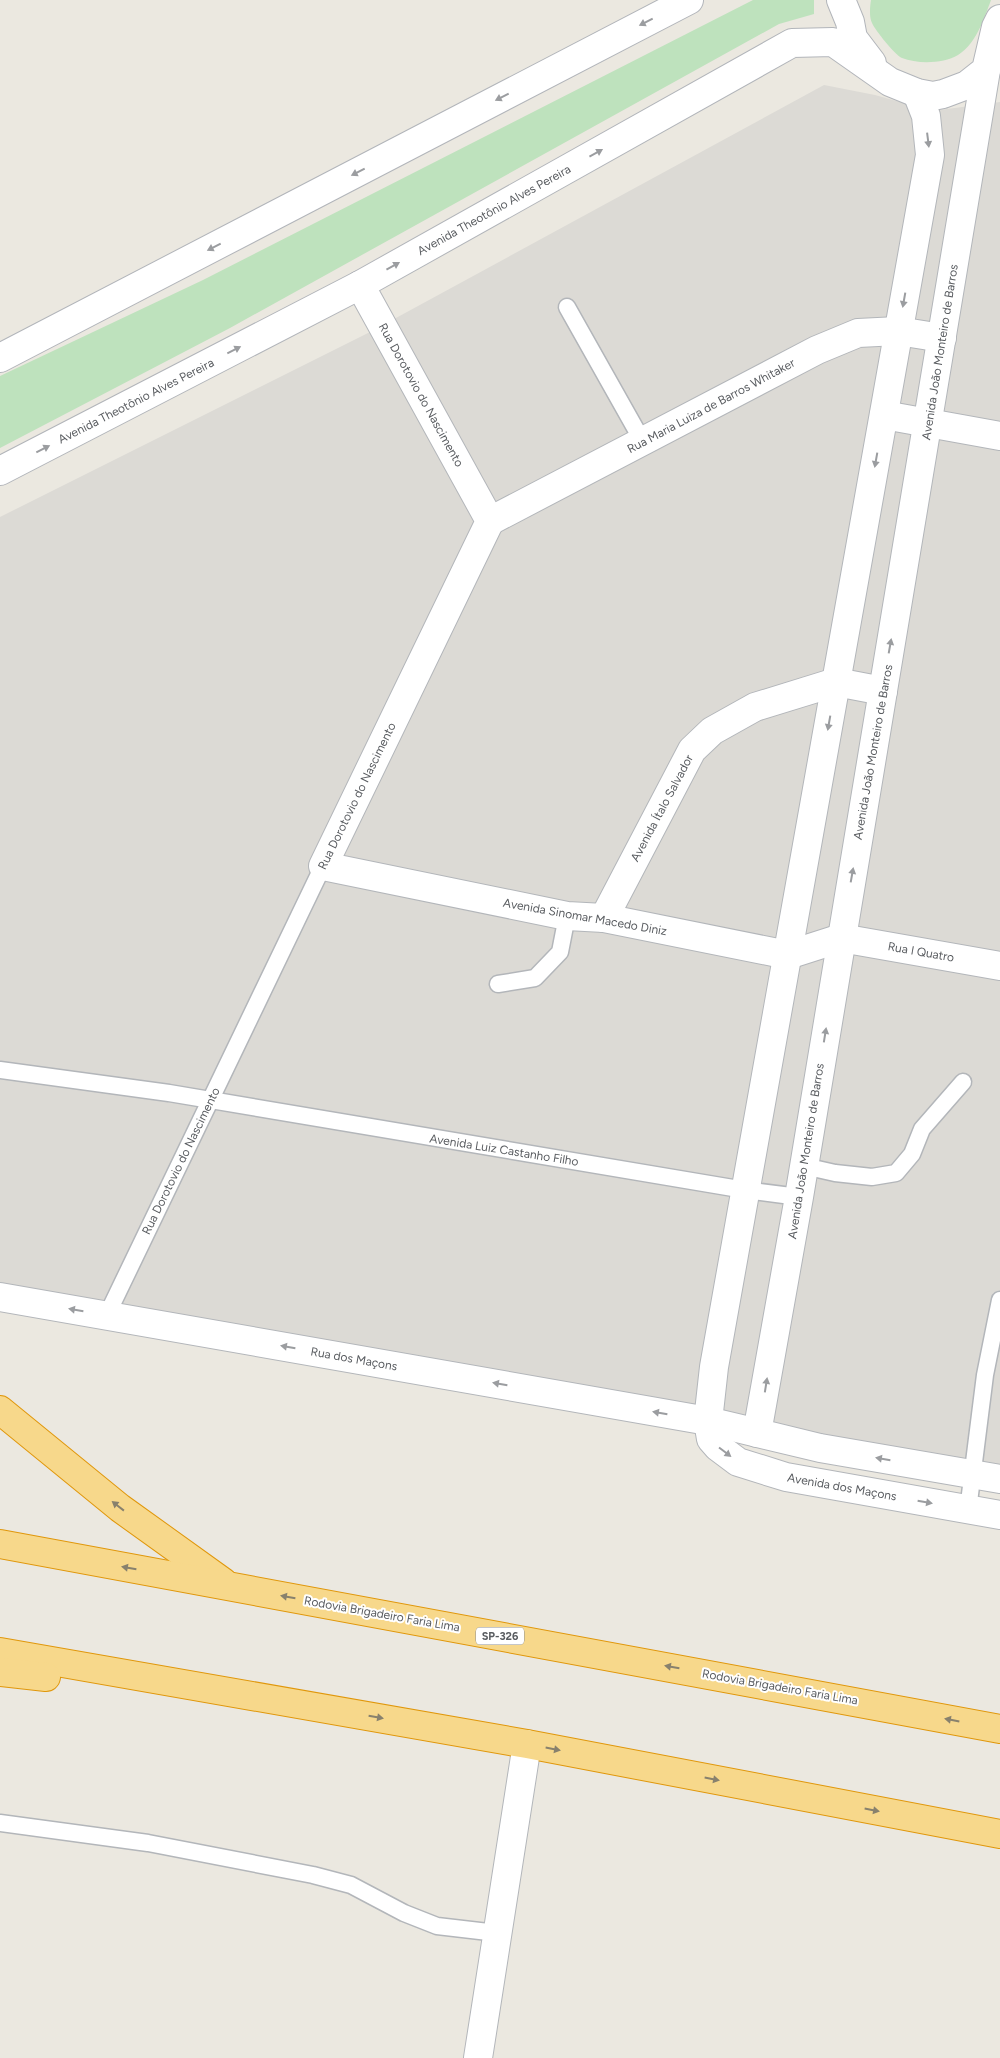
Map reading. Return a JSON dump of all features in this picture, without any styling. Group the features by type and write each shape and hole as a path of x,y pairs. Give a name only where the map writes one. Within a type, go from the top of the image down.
{"highway":[{"path":"0,1410 120,1508 228,1586"},
{"name":"Rodovia Brigadeiro Faria Lima","path":"0,1544 1000,1729"},
{"path":"0,1652 527,1744 1000,1834"},
{"path":"0,1672 347,1712"}],"street":[{"path":"0,358 689,0"},
{"path":"841,0 850,22 853,38 867,58 890,82"},
{"name":"Avenida João Monteiro de Barros","path":"757,1433 799,1197 986,70 996,27 1000,19"},
{"name":"Avenida Theotônio Alves Pereira","path":"0,471 360,285 792,43 833,42 890,82 932,96 967,85 986,70"},
{"path":"708,1421 714,1367 745,1190 930,155 926,116 917,92"},
{"name":"Rua Dorotovio do Nascimento","path":"324,866 490,521 360,285"},
{"name":"Rua Maria Luiza de Barros Whitaker","path":"490,521 817,350 858,333 898,331 942,338"},
{"path":"884,415 1000,436"},
{"name":"Avenida Ítalo Salvador","path":"604,918 692,750 712,731 755,707 836,682 883,691"},
{"name":"Avenida Sinomar Macedo Diniz","path":"324,866 567,916 604,918 788,955"},
{"path":"788,955 841,938"},
{"name":"Rua I Quatro","path":"841,938 1000,966"},
{"name":"Rua dos Maçons","path":"0,1297 708,1421 757,1433"},
{"name":"Avenida dos Maçons","path":"708,1421 711,1439 718,1447 738,1462 786,1477 1000,1515"},
{"path":"757,1433 820,1448 1000,1479"},
{"path":"478,2058 527,1744"}],"lane":[{"path":"567,307 643,442"},
{"name":"Rua Dorotovio do Nascimento","path":"107,1315 324,866"},
{"path":"498,984 535,978 560,952 567,916"},
{"name":"Avenida Luiz Castanho Filho","path":"0,1070 169,1093 745,1190 799,1197"},
{"path":"804,1166 835,1173 872,1178 896,1173 912,1154 922,1129 963,1082"},
{"path":"968,1510 985,1374 997,1325 1000,1300"},
{"path":"0,1823 148,1843 313,1875 351,1885 404,1913 437,1926 497,1933"}],"shaded area":[{"path":"824,85 875,95 932,111 1000,102 1000,1467 0,1283 0,517 372,331"}],"green space":[{"path":"753,0 814,0 814,14 779,24 230,328 0,448 0,376 203,280"},
{"path":"871,0 991,0 979,30 970,44 952,58 930,62 902,58 890,47 872,23 870,15"}]}
